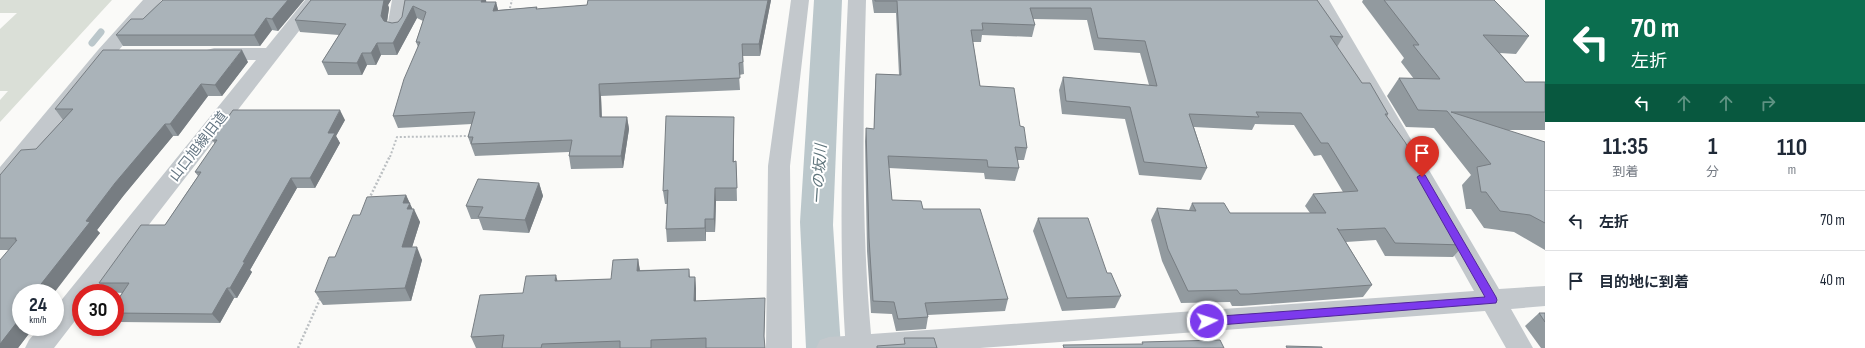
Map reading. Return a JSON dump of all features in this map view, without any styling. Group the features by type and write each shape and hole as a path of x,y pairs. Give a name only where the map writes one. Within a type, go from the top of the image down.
{"street":[{"path":"0,182 105,54 153,0"},
{"path":"396,28 401,0"},
{"path":"779,348 779,166 800,0"},
{"path":"858,0 852,136 852,260 848,347 1545,296"},
{"path":"1320,0 1520,348"},
{"name":"山口旭線旧道","path":"89,284 270,54 317,2"},
{"path":"105,54 128,54"},
{"path":"199,54 270,54"},
{"name":"山口旭線旧道","path":"64,316 72,305"},
{"name":"山口旭線旧道","path":"38,348 48,336"}],"path":[{"path":"508,15 512,0"},
{"path":"366,204 387,164 397,137 470,136 473,129"},
{"path":"298,348 323,292"}],"shaded area":[{"path":"0,0 112,0 0,122 0,100 8,91 0,91 0,29 17,13 0,13"}],"water":[{"name":"一の坂川","path":"814,0 842,0 833,225 841,348 806,348 800,222"}],"building":[{"path":"163,0 288,0 272,19 266,18 254,35 116,35 131,19 143,19"},
{"path":"311,0 384,0 381,16 384,21 392,23 398,22 402,17 405,0 482,0 481,2 496,2 493,11 587,5 588,0 768,0 759,44 742,44 743,62 739,63 740,78 599,84 600,117 627,117 621,156 569,156 572,140 471,144 473,137 468,137 475,112 393,116 404,79 420,42 416,42 426,12 413,6 393,43 377,43 371,53 362,53 357,63 322,62 346,24 295,20"},
{"path":"875,0 1317,0 1343,37 1330,36 1362,83 1370,83 1388,114 1385,114 1405,142 1436,196 1430,196 1464,245 1395,243 1385,228 1339,230 1337,228 1372,285 1249,294 1240,294 1237,290 1188,291 1168,249 1157,208 1196,211 1192,203 1224,203 1230,213 1326,213 1313,194 1358,191 1328,143 1321,143 1301,113 1256,112 1259,117 1189,114 1207,168 1144,162 1130,107 1066,101 1063,77 1157,86 1145,41 1098,38 1091,8 1030,8 1035,25 982,23 983,30 971,30 980,86 1014,88 1020,126 1024,127 1027,148 1015,147 1019,168 988,167 987,160 888,156 892,200 921,201 923,209 980,209 1008,299 925,303 928,317 898,319 894,302 873,301 869,238 866,128 874,129 876,74 901,75 897,1"},
{"path":"1384,0 1494,0 1529,36 1483,35 1525,82 1545,82 1545,112 1451,112 1545,142 1545,223 1530,215 1500,211 1486,192 1481,192 1477,167 1491,164 1447,111 1418,110 1399,78 1440,79 1413,45 1419,45"},
{"path":"103,50 242,50 215,85 201,84 170,124 165,124 115,183 86,221 90,222 41,284 12,284 12,329 0,344 0,260 17,240 15,240 16,238 0,238 0,175 21,150 36,149 73,109 55,109"},
{"path":"233,110 340,110 328,133 335,133 310,178 291,178 243,262 245,262 230,288 227,288 212,314 124,313 124,290 129,283 99,283 141,225 165,225 201,172 195,172 217,140 212,140"},
{"path":"666,116 734,117 733,162 736,161 737,188 715,188 714,219 705,219 705,228 666,229 668,190 663,191"},
{"path":"478,179 539,183 525,220 478,217 483,207 466,206"},
{"path":"406,195 403,203 410,203 407,209 414,209 402,247 417,247 405,288 315,292 329,257 335,257 353,215 360,215 367,197"},
{"path":"1038,218 1088,218 1107,273 1111,273 1121,296 1067,298"},
{"path":"638,259 637,271 689,269 689,277 695,277 694,301 765,298 765,348 706,348 706,338 651,340 651,348 620,348 620,341 542,344 541,348 502,348 504,335 471,337 480,295 523,293 526,276 556,275 555,281 611,279 613,260"},
{"path":"1539,313 1545,313 1545,322"},
{"path":"904,338 934,338 937,348 877,348 877,346 905,344"},
{"path":"1220,340 1224,348 1064,348 1063,345 1143,344 1142,342"},
{"path":"1286,346 1322,347 1322,348 1287,348"}],"waterway":[{"path":"92,43 101,32"}],"route":[{"path":"1207,321 1492,300 1422,177"}]}
